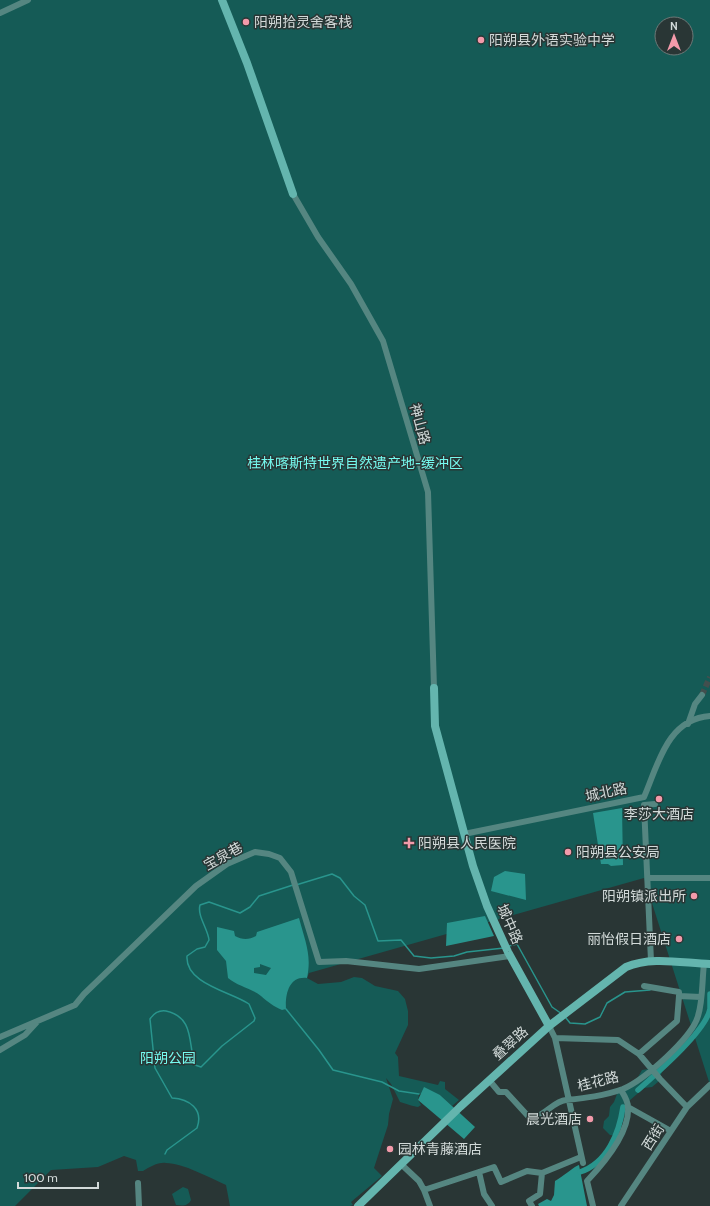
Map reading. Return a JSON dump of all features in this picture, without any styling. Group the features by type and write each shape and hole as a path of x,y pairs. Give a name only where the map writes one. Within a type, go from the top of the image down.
{"street":[{"path":"0,13 28,0"},
{"path":"222,0 247,63 293,194"},
{"name":"神山路","path":"293,194 313,230 351,284 383,341 428,492 434,688"},
{"name":"城中路","path":"434,688 435,726 464,834 487,906 509,954 555,1038 569,1100 582,1160 542,1173"},
{"path":"688,724 695,704 702,695"},
{"name":"城北路","path":"464,834 644,797 664,747 673,734 703,716 710,716"},
{"path":"644,797 651,961"},
{"path":"644,805 655,804"},
{"path":"644,805 651,961"},
{"name":"宝泉巷","path":"0,1037 75,1004 152,928 209,876 227,864 255,852 269,854 280,858 291,872 319,962 346,961 419,969 509,954"},
{"path":"648,878 710,878"},
{"name":"叠翠路","path":"358,1206 402,1165 460,1107 549,1026 626,967 638,962 651,961 708,964"},
{"name":"桂花路","path":"489,1080 499,1092 506,1092 528,1116 531,1117 538,1115 561,1101 592,1098 621,1090 635,1083 652,1069 694,1028 699,1014 703,974 708,964"},
{"path":"639,1054 677,1021 679,996 679,992 674,990 644,986"},
{"path":"679,996 701,997"},
{"path":"0,1050 25,1035 39,1020"},
{"path":"555,1038 618,1040 639,1054 660,1079 687,1107"},
{"name":"西街","path":"621,1206 687,1107 710,1085"},
{"path":"593,1206 587,1181 600,1167 616,1145 626,1121 628,1107 621,1090"},
{"path":"628,1107 671,1130"},
{"path":"402,1165 419,1181 430,1206"},
{"path":"424,1190 494,1167 501,1182 527,1171 542,1173 540,1194 530,1201 532,1206"},
{"path":"479,1172 484,1194 490,1206"},
{"path":"138,1183 139,1206"}],"green space":[{"name":"桂林喀斯特世界自然遗产地-缓冲区","path":"0,0 710,0 710,1085 644,878 309,973 307,978 318,984 341,982 354,977 362,978 375,986 398,991 405,999 408,1011 408,1025 395,1053 398,1057 399,1076 438,1085 440,1081 445,1082 445,1089 459,1100 452,1106 440,1095 419,1094 418,1100 421,1105 418,1107 412,1106 400,1102 391,1084 386,1078 393,1099 388,1125 374,1168 382,1176 351,1202 353,1205 230,1206 226,1185 180,1165 160,1163 143,1171 138,1171 136,1160 124,1156 98,1167 51,1170 15,1206 0,1206"},
{"path":"689,1036 690,1037 669,1060 658,1082 652,1087 644,1088 629,1101 618,1136 610,1135 603,1128 604,1121 609,1116 610,1107 617,1094 637,1079 642,1070 655,1068"},
{"path":"183,1187 188,1189 191,1200 185,1205 176,1205 172,1194"}],"shaded area":[{"path":"622,808 623,865 611,866 608,864 601,864 593,813"},
{"path":"505,871 525,874 526,900 491,891 494,877"},
{"path":"485,916 494,936 446,946 447,923"},
{"path":"299,918 309,962 307,978 296,980 289,987 286,998 286,1009 282,1010 276,1007 257,993 228,978 226,961 217,950 217,927 234,931 235,936 243,939 256,936 257,932","holes":["260,964 271,968 266,975 254,973 254,968 260,967"]},
{"path":"424,1087 440,1095 475,1127 464,1139 418,1100"},
{"path":"579,1165 587,1206 539,1206 538,1204 547,1199 551,1201 554,1195 555,1181"}],"waterway":[{"path":"296,885 332,874 340,878 354,896 365,905 378,941 401,940 414,956 431,958 454,956 467,952 504,948"},
{"path":"165,1154 167,1150 197,1128 199,1121 197,1110 194,1106 184,1100 172,1098 155,1068 150,1019 157,1012 161,1011 175,1014 182,1019 189,1033 195,1065 201,1067 222,1046 254,1021 255,1018 249,1004 201,980 193,974 188,966 187,956 197,949 205,947 209,940 201,918 199,909 200,905 209,902 240,913 250,907 259,896 293,885"},
{"path":"509,946 517,944 552,1007 562,1014"},
{"path":"566,1018 570,1023 585,1024 600,1017 607,1003 625,992 650,990"},
{"path":"638,1090 679,1052 700,1029 710,1009 710,994"},
{"path":"286,1009 333,1070 382,1082 399,1091 419,1094"},
{"path":"580,1172 598,1162 610,1146 615,1137 623,1107"}],"tunnel":[{"path":"702,695 710,677"}],"place":[{"name":"阳朔拾灵舍客栈","path":"246,22"},
{"name":"阳朔县外语实验中学","path":"481,40"},
{"name":"李莎大酒店","path":"659,799"},
{"name":"阳朔县人民医院","path":"409,843"},
{"name":"阳朔县公安局","path":"568,852"},
{"name":"阳朔镇派出所","path":"694,896"},
{"name":"丽怡假日酒店","path":"679,939"},
{"name":"晨光酒店","path":"590,1119"},
{"name":"园林青藤酒店","path":"390,1149"}],"park label":[{"name":"阳朔公园","path":"168,1058"}]}
